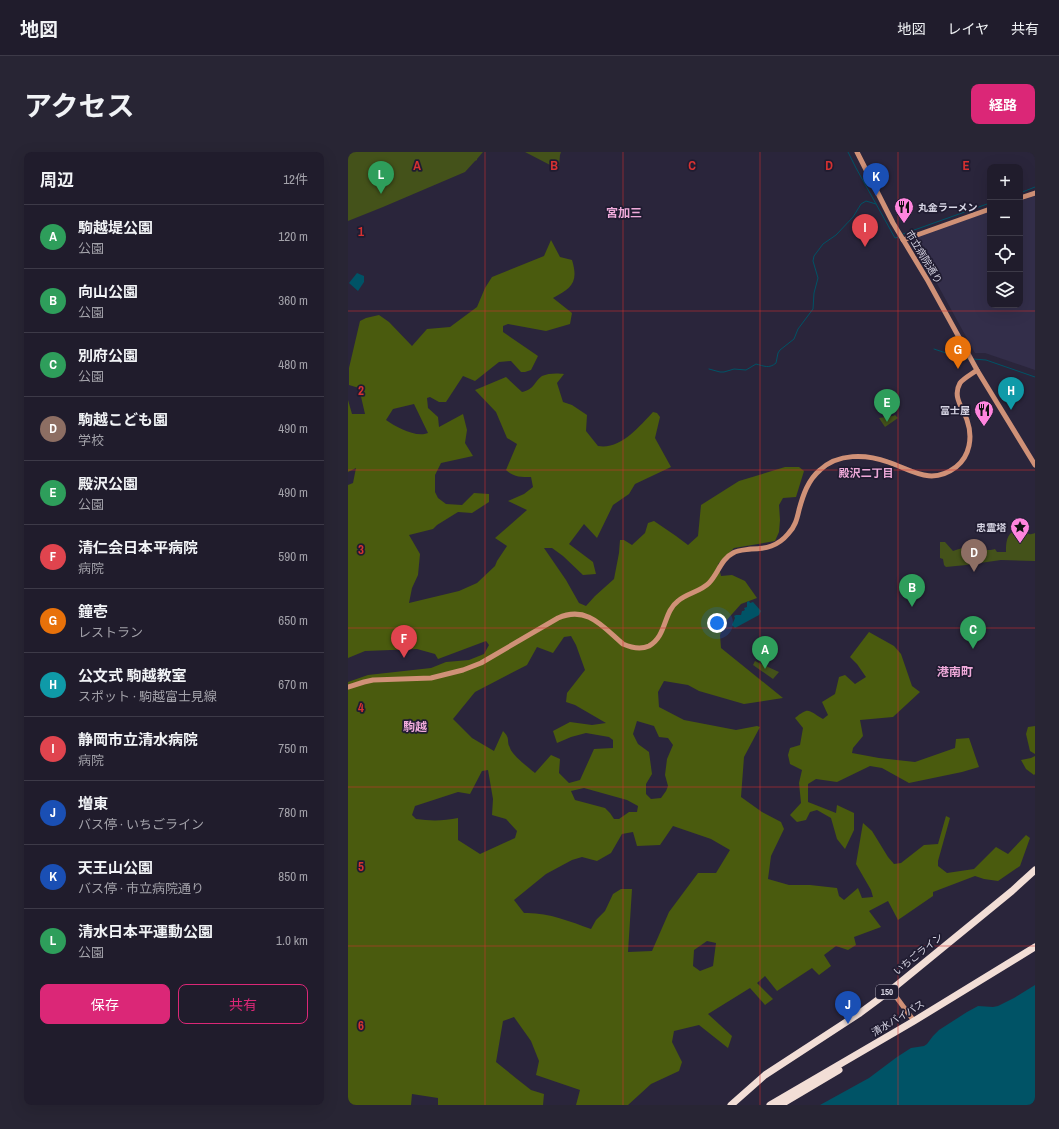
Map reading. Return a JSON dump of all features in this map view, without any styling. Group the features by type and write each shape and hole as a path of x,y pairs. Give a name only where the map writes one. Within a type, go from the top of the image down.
{"highway":[{"name":"いちごライン","path":"732,1105 765,1075 860,1013 891,990 1035,870"},
{"name":"清水バイパス","path":"770,1105 914,1021 1035,947"},
{"name":"清水バイパス","path":"780,1105 934,1014 1035,952"},
{"path":"914,1021 934,1014"}],"street":[{"name":"市立病院通り","path":"857,152 893,224 928,281 977,370 1035,465"},
{"path":"1023,197 1035,193"},
{"path":"903,240 987,210"},
{"path":"348,687 373,680 431,678 463,670 481,663 558,618 572,614 581,614 591,618 623,644 643,648 654,642 660,636 670,610 675,603 705,586 714,577 724,560 734,552 765,548 783,540 795,524 802,499 808,485 816,473 824,466 841,458 858,456 870,457 889,462 925,476 936,476 954,468 965,457 970,441 970,431 967,419 958,399 958,390 961,383 977,370"},
{"path":"891,990 914,1021"}],"shaded area":[{"path":"1035,196 1035,370 985,353 975,353 912,238 987,212 987,308 1023,308 1023,200"}],"green space":[{"path":"348,152 483,152 465,172 348,221"},
{"path":"525,152 561,152 559,166 552,166"},
{"path":"551,240 560,257 572,260 575,274 572,284 565,291 553,298 572,313 570,324 546,331 508,324 503,326 503,332 538,356 531,370 521,372 511,361 499,362 475,381 463,376 446,402 439,402 430,397 427,398 428,408 438,417 439,427 463,414 467,430 465,443 473,456 441,463 435,475 435,492 438,498 446,504 462,505 474,493 489,494 489,502 472,513 458,512 433,529 409,535 420,554 418,575 412,588 409,603 459,591 477,583 495,566 507,546 495,538 527,510 508,501 524,494 533,487 531,477 517,476 506,470 517,444 507,438 496,412 475,390 506,377 522,392 532,387 542,376 547,374 564,374 557,383 563,402 572,405 587,415 586,431 598,446 606,446 621,441 635,430 653,412 657,413 660,417 655,438 671,467 635,484 629,494 613,505 597,538 584,524 569,544 593,562 596,574 583,575 552,548 544,548 566,580 579,603 586,606 614,579 620,540 624,540 632,545 645,533 648,523 654,521 688,545 698,536 701,505 739,481 785,467 799,467 804,471 796,497 783,498 779,505 779,532 775,541 734,548 718,564 721,576 732,575 745,581 757,598 741,604 725,622 720,635 721,648 783,698 744,704 699,691 688,685 664,681 658,692 659,707 684,720 736,730 757,726 760,727 744,757 741,797 762,812 781,822 784,829 771,856 768,879 789,885 810,885 837,888 839,896 844,900 858,888 862,898 873,897 871,890 856,864 863,823 872,831 894,864 901,863 924,845 938,844 946,816 950,818 938,861 938,866 947,873 974,869 996,847 1008,854 1026,835 1030,838 1020,866 998,881 975,876 933,892 933,896 898,920 888,901 869,911 881,927 854,937 856,945 848,950 836,946 824,955 831,966 819,975 812,968 777,991 765,976 757,983 773,999 765,1005 750,988 708,1014 732,1036 728,1048 699,1025 674,1031 672,1042 682,1062 679,1071 651,1084 628,1105 576,1105 580,1090 536,1075 539,1061 531,1041 514,1017 503,1021 496,1062 531,1090 544,1094 543,1105 438,1105 438,1098 412,1094 411,1105 348,1105 348,682 368,675 431,668 446,662 469,660 484,654 489,645 486,641 438,659 435,654 417,649 365,651 348,658 348,485 353,483 356,468 348,472 348,400 352,414 365,414 359,388 349,385 349,368 360,321 379,315 389,322 412,346 427,329 450,327 477,307 485,288 492,277 544,256","holes":["414,404 428,433 412,433 401,429 386,420 393,409","571,636 585,670 567,693 566,702 575,705 606,723 592,725 570,722 553,731 557,743 586,733 609,737 613,740 613,748 594,749 580,780 569,783 559,773 560,759 551,755 535,773 511,751 508,738 503,731 494,751 472,738 453,719 475,692 527,665 537,647 553,653 564,637","637,721 654,726 659,737 668,738 673,745 667,759 665,775 668,786 661,798 651,799 646,794 646,784 652,774 649,752 638,744 633,734","488,770 493,799 492,815 506,819 517,831 515,838 480,854 458,840 458,818 426,820 416,819 412,815 415,806 458,792 470,794 482,771","584,788 627,800 638,806 637,812 629,812 619,819 614,819 605,808 575,800 571,791","673,826 711,839 730,850 716,873 698,873 669,912 652,951 628,952 632,889 621,889 613,894 605,911 596,920 591,929 550,916 524,913 514,900 546,874 572,860 582,857 597,861 611,853 622,834 633,832 637,846 660,845","707,941 716,943 713,966 700,971 693,966 694,950"]},
{"path":"895,415 898,418 885,427 879,418 893,416"},
{"path":"1015,530 1028,534 1035,533 1035,561 1001,560 946,567 943,559 940,558 940,542 945,542 953,551 972,547 987,550 995,549 997,552 1006,552 1006,542 1008,537"},
{"path":"869,632 894,646 901,654 912,686 920,692 893,717 860,720 863,736 853,748 852,753 915,762 955,748 956,739 969,738 979,767 909,783 882,768 870,766 837,782 816,779 808,784 808,802 836,813 837,805 854,813 854,830 845,849 837,839 831,818 817,810 810,812 806,820 797,822 790,815 801,803 799,783 802,770 790,764 788,755 790,748 800,745 803,728 795,718 806,711 809,711 823,719 828,715 822,702 835,694 839,677 845,675 855,684 866,677 850,657"},
{"path":"755,661 779,672 773,679 753,665"},
{"path":"1035,726 1035,754 1030,751 1026,734 1028,727"},
{"path":"1035,756 1034,775 1026,769 1021,760"}],"water":[{"path":"357,273 364,276 364,282 358,291 349,283"},
{"path":"749,601 750,603 753,602 761,611 759,615 735,628 732,625 735,618 734,616 741,615 742,611 745,610 744,608 747,607 747,602"},
{"path":"1035,985 1035,1105 820,1105 869,1078 911,1048 924,1046 939,1030 967,1012 978,1006 998,1006"}],"waterway":[{"path":"848,152 895,238 898,237"},
{"path":"1023,192 1035,187"},
{"path":"709,369 724,372 734,369 746,370 756,364 769,366 776,363 780,350 794,339 798,329 813,309 814,293 818,278 813,261 814,256 823,244 836,235 853,217 861,204 866,201 876,204"},
{"path":"903,234 987,204"},
{"path":"934,349 968,359"},
{"path":"973,359 986,360 1035,377"}],"place":[{"name":"清水日本平運動公園","path":"381,194"},
{"name":"天王山公園","path":"876,196"},
{"name":"丸金ラーメン","path":"904,224"},
{"name":"静岡市立清水病院","path":"865,247"},
{"name":"鐘壱","path":"958,369"},
{"name":"公文式 駒越教室","path":"1011,410"},
{"name":"殿沢公園","path":"887,422"},
{"name":"富士屋","path":"984,427"},
{"name":"忠霊塔","path":"1020,544"},
{"name":"駒越こども園","path":"974,572"},
{"name":"向山公園","path":"912,607"},
{"name":"別府公園","path":"973,649"},
{"name":"清仁会日本平病院","path":"404,658"},
{"name":"駒越堤公園","path":"765,669"},
{"name":"増東","path":"848,1024"}],"district":[{"name":"宮加三","path":"624,213"},
{"name":"殿沢二丁目","path":"866,473"},
{"name":"港南町","path":"955,672"},
{"name":"駒越","path":"415,727"}]}
